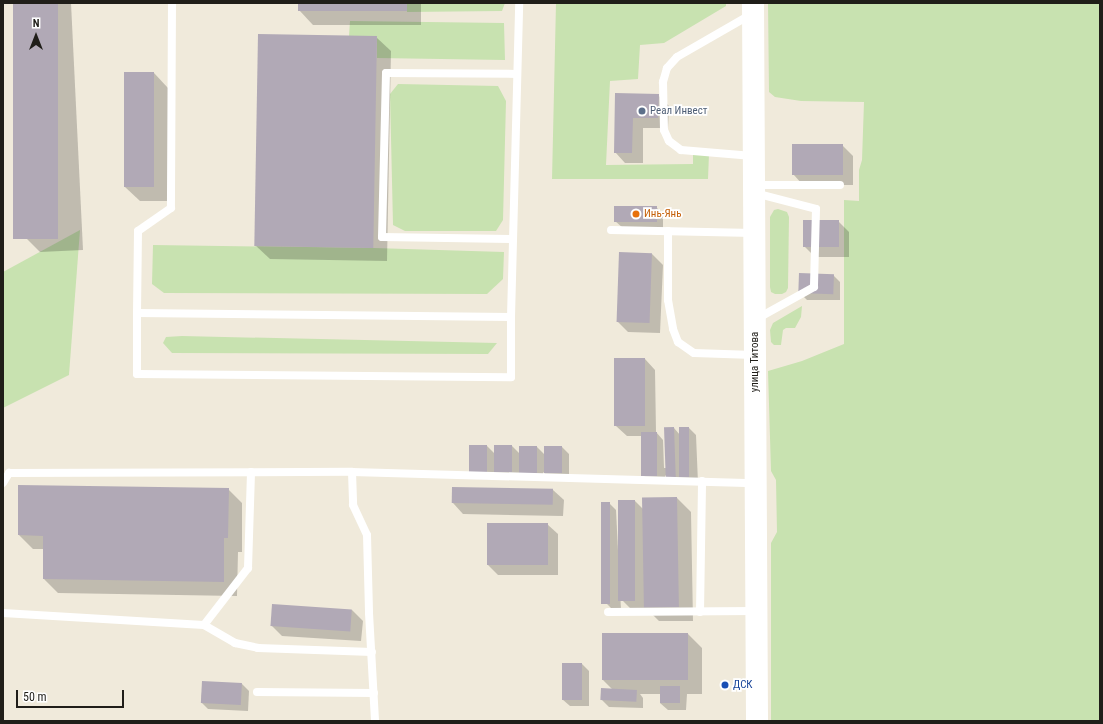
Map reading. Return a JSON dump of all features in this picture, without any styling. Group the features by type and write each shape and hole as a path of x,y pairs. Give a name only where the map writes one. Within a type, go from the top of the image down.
{"main road":[{"name":"улица Титова","path":"753,8 757,721"}],"lane":[{"path":"172,3 171,208 138,231 137,374 504,377 511,377 511,317 519,3"},
{"path":"753,8 677,57 667,68 663,82 664,130 669,142 681,150 754,156"},
{"path":"513,239 382,238 385,80 386,73 517,74"},
{"path":"754,189 840,185"},
{"path":"754,189 816,209 814,286 755,320"},
{"path":"611,230 754,233"},
{"path":"668,231 668,300 673,329 678,342 694,353 755,355"},
{"path":"137,314 511,317"},
{"path":"3,483 9,473 251,472 352,472 756,482"},
{"path":"204,625 248,568 251,472"},
{"path":"352,472 353,505 367,536 369,613 375,721"},
{"path":"700,612 702,481"},
{"path":"608,612 757,612"},
{"path":"3,613 204,625 235,643 258,648 372,652"},
{"path":"257,692 374,693"}],"green space":[{"path":"407,3 505,3 502,11 407,12"},
{"path":"556,3 726,3 726,6 664,43 640,45 638,79 610,81 606,165 693,164 693,154 709,154 708,179 552,179"},
{"path":"768,3 1100,3 1100,721 771,721 771,543 777,532 776,480 771,471 768,371 802,361 844,344 844,200 859,201 859,170 862,160 864,102 801,101 775,97 769,92"},
{"path":"350,21 504,23 505,60 377,58 377,36 349,36"},
{"path":"398,84 498,86 506,101 503,220 496,231 405,231 393,225 390,94"},
{"path":"778,209 787,212 789,217 788,288 786,292 782,294 775,294 771,292 770,287 770,217 774,210"},
{"path":"80,230 69,375 3,408 3,272"},
{"path":"153,245 374,248 504,252 503,279 487,294 164,293 152,284"},
{"path":"802,306 801,317 795,328 786,328 783,330 781,345 774,345 771,342 770,330 773,323"},
{"path":"182,336 497,343 488,354 172,353 163,343 166,337"}],"building":[{"path":"13,3 58,3 58,239 13,239"},
{"path":"298,3 407,3 407,11 298,11"},
{"path":"258,34 377,36 373,248 254,246"},
{"path":"124,72 154,72 154,187 124,187"},
{"path":"615,93 659,94 658,118 633,118 632,153 614,153"},
{"path":"792,144 843,144 843,175 792,175"},
{"name":"Инь-Янь","path":"614,206 657,206 657,222 614,222"},
{"path":"803,220 839,220 839,247 803,247"},
{"path":"619,252 652,253 650,323 617,322"},
{"path":"799,273 834,274 833,294 798,293"},
{"path":"614,358 645,358 645,426 614,426"},
{"path":"664,427 674,427 676,477 666,477"},
{"path":"679,427 689,427 689,477 679,477"},
{"path":"641,432 657,432 657,476 641,476"},
{"path":"469,445 487,445 487,472 469,472"},
{"path":"494,445 512,445 512,472 494,472"},
{"path":"519,446 537,446 537,473 519,473"},
{"path":"544,446 562,446 562,473 544,473"},
{"path":"18,485 229,488 228,538 224,538 224,582 43,579 43,536 18,535"},
{"path":"452,487 553,489 553,505 452,503"},
{"path":"677,497 679,607 644,608 642,498"},
{"path":"618,500 635,500 635,601 618,601"},
{"path":"601,502 610,502 610,604 601,604"},
{"path":"487,523 548,523 548,565 487,565"},
{"path":"272,604 352,610 350,632 270,626"},
{"path":"602,633 688,633 688,680 602,680"},
{"path":"562,663 582,663 582,700 562,700"},
{"path":"202,681 242,683 241,705 201,703"},
{"path":"660,686 680,686 680,703 660,703"},
{"path":"601,688 637,690 636,702 600,700"}],"place":[{"name":"Реал Инвест","path":"642,111"},
{"name":"Инь-Янь","path":"636,214"},
{"name":"ДСК","path":"725,685"}]}
